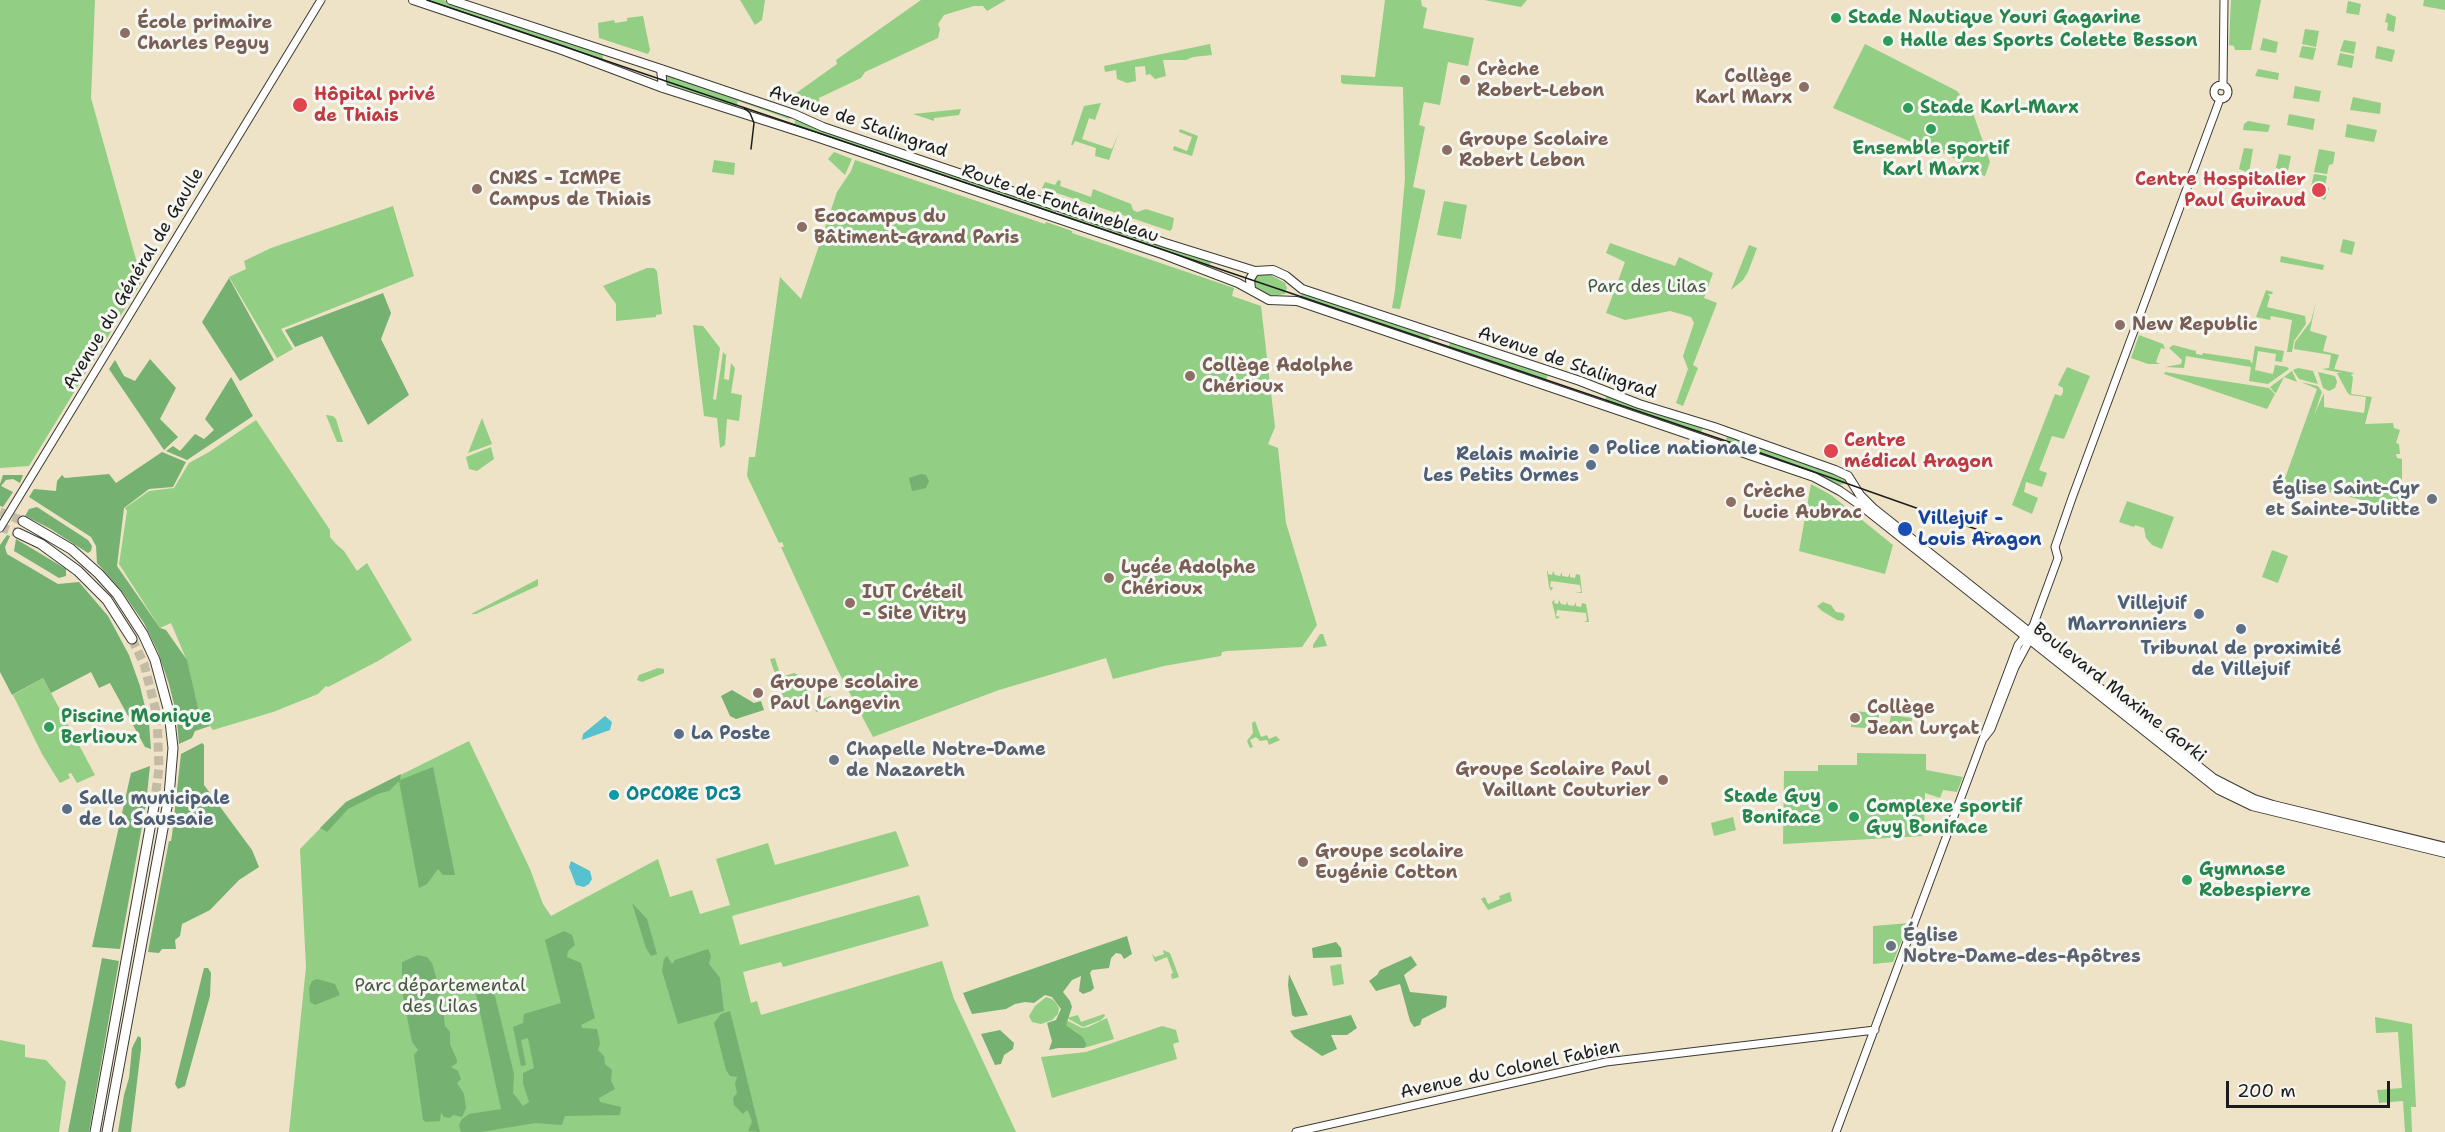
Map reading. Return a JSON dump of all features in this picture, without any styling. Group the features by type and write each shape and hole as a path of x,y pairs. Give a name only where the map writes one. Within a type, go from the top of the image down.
{"highway":[{"path":"23,521 71,549 117,594 143,634 155,660 169,712 173,748 169,796 107,1132"},
{"path":"18,533 41,544 78,571 107,600 132,639"},
{"path":"95,1132 154,806"}],"main road":[{"name":"Avenue du Général de Gaulle","path":"0,528 321,0"},
{"name":"Avenue du Général de Gaulle","path":"293,45 326,0"},
{"name":"Route de Fontainebleau","path":"413,0 663,88 816,137 1162,254 1251,289"},
{"name":"Avenue de Stalingrad","path":"451,0 661,69 1165,243 1255,270"},
{"path":"1836,1132 1856,1084 1983,740 2026,636 2033,626 2057,560 2055,547 2220,99 2214,95 2214,91 2218,86 2223,86 2224,0"},
{"path":"661,69 663,88"},
{"path":"1255,270 1274,270 1290,280 1290,293 1279,300 1266,299 1251,289 1250,279 1255,270"},
{"name":"Avenue de Stalingrad","path":"1290,280 1305,290 1580,381 1639,404 1714,427 1835,470"},
{"name":"Avenue de Stalingrad","path":"1279,300 1297,301 1814,477"},
{"name":"Boulevard Maxime Gorki","path":"1835,470 1848,476 1860,495 1874,509 2026,636"},
{"name":"Boulevard Maxime Gorki","path":"1814,477 1840,490 1863,507 2026,636 2201,769 2230,788 2254,800 2445,847"},
{"name":"Boulevard Maxime Gorki","path":"2123,710 2209,784 2234,799 2304,820 2445,853"},
{"name":"Avenue du Colonel Fabien","path":"1296,1132 1606,1062 1875,1030"},
{"path":"1841,1132 1856,1084"}],"green space":[{"path":"0,0 95,0 91,98 142,281 29,466 0,468"},
{"path":"421,0 443,0 602,52 604,64"},
{"path":"740,0 765,0 762,20 755,25"},
{"path":"921,0 1006,0 987,11 983,6 974,6 944,15 938,24 940,29 938,38 865,72 861,78 819,98 821,113 785,101 837,64 836,60"},
{"path":"1385,0 1421,0 1422,6 1427,8 1423,28 1474,38 1468,66 1448,62 1440,105 1424,102 1419,125 1425,127 1413,187 1425,190 1425,193 1400,309 1392,308 1405,179 1403,87 1343,84 1341,82 1341,75 1375,77"},
{"path":"1484,0 1527,0 1521,7"},
{"path":"2231,0 2261,0 2251,50 2235,50 2234,46 2229,45"},
{"path":"2424,0 2445,0 2445,10 2423,6"},
{"path":"2348,1 2361,4 2359,15 2346,13"},
{"path":"2387,13 2396,17 2394,32 2387,30 2388,23 2385,22"},
{"path":"643,16 650,50 648,54 599,38 598,23 614,20 615,23 627,21 627,18"},
{"path":"2305,29 2319,31 2316,47 2302,44"},
{"path":"2263,38 2278,42 2276,53 2260,50"},
{"path":"2344,40 2356,42 2354,54 2340,51"},
{"path":"1210,44 1212,55 1186,60 1163,60 1166,76 1155,79 1150,74 1146,75 1145,66 1135,67 1136,81 1127,83 1117,79 1116,70 1105,72 1104,66"},
{"name":"Ensemble sportif Karl Marx","path":"1865,44 1957,91 1972,110 1990,162 1985,176 1958,167 1958,160 1936,150 1934,152 1833,108"},
{"path":"2302,46 2316,48 2313,60 2299,57"},
{"path":"2377,46 2395,50 2392,62 2375,58"},
{"path":"2340,53 2354,56 2352,68 2337,65"},
{"path":"2258,69 2279,73 2278,80 2255,76"},
{"path":"666,74 791,116 789,119 738,101 736,107 746,111 668,86"},
{"path":"2295,86 2321,91 2319,102 2293,98"},
{"path":"2353,97 2381,103 2380,114 2350,110"},
{"path":"1101,103 1095,120 1089,118 1082,139 1112,149 1119,132 1109,160 1095,156 1096,148 1075,141 1071,145 1084,106"},
{"path":"961,109 959,115 934,118 934,121 913,114"},
{"path":"2289,114 2315,119 2313,130 2287,125"},
{"path":"796,118 1057,209 1055,216 793,129"},
{"path":"2248,121 2270,125 2268,132 2243,130 2244,124"},
{"path":"2347,124 2377,130 2374,142 2345,137"},
{"path":"1180,129 1198,136 1192,156 1173,150 1174,146 1187,151 1192,137 1179,132"},
{"path":"2244,148 2253,149 2249,173 2239,169"},
{"path":"2319,149 2335,152 2333,164 2329,165 2327,174 2314,172"},
{"path":"834,152 852,159 845,175 828,159"},
{"path":"2279,154 2291,156 2286,180 2281,179 2278,175 2279,169 2276,168"},
{"path":"714,160 735,163 734,175 712,172"},
{"path":"855,160 1045,224 1046,222 1234,288 1232,296 1261,306 1275,427 1268,444 1278,448 1286,523 1317,625 1302,647 1227,651 1222,652 1221,656 1164,666 1113,679 1106,658 999,690 873,737 837,669 781,547 784,547 782,542 779,543 747,476 749,457 755,457 780,277 801,299 837,192 851,171"},
{"path":"2314,174 2327,176 2325,186 2329,188 2325,200 2313,196 2310,191"},
{"path":"1058,180 1061,181 1060,186 1091,197 1093,189 1131,204 1133,210 1137,212 1146,209 1174,218 1172,229 1170,231 1042,188 1045,182 1055,185"},
{"path":"1444,201 1467,205 1461,239 1437,235"},
{"path":"393,206 414,276 281,329 293,349 277,358 229,277 246,269 244,261 271,248"},
{"path":"1061,210 1212,259 1208,270 1059,217"},
{"path":"2343,239 2355,242 2352,255 2340,252"},
{"name":"Parc des Lilas","path":"1610,243 1675,266 1679,257 1713,273 1704,298 1717,303 1693,365 1698,368 1683,406 1676,403 1688,369 1683,356 1694,323 1691,317 1670,311 1625,320 1606,313 1625,262 1606,253"},
{"path":"1749,245 1757,248 1748,272 1743,280 1731,290"},
{"path":"2281,256 2324,265 2323,270 2280,262"},
{"path":"647,268 654,268 657,271 662,314 656,317 616,321 616,304 603,286"},
{"path":"1260,274 1269,274 1285,283 1287,288 1285,294 1271,296 1256,288 1253,279"},
{"path":"229,278 274,360 240,381 202,322"},
{"path":"2266,290 2273,292 2268,294 2270,296 2267,307 2305,316 2306,324 2294,341 2292,352 2287,352 2292,320 2271,316 2270,320 2256,317"},
{"path":"1302,292 1431,334 1428,342 1300,299"},
{"path":"383,293 391,313 381,339 409,395 368,425 322,336 295,347 285,330"},
{"path":"2316,301 2310,331 2327,336 2323,351 2339,355 2334,369 2354,373 2351,375 2353,377 2351,394 2372,397 2365,424 2393,423 2394,428 2400,430 2396,443 2399,444 2400,454 2396,454 2397,458 2402,459 2402,492 2409,493 2409,499 2405,499 2405,509 2400,509 2397,515 2362,505 2362,500 2284,481 2317,389 2301,382 2318,386 2322,392 2314,415 2324,393 2324,407 2364,413 2366,397 2350,395 2347,392 2337,373 2342,373 2322,369 2329,368 2331,355 2294,349 2295,342 2311,321"},
{"path":"693,325 703,326 720,348 713,399 716,400 723,352 726,355 727,347 724,379 729,380 731,363 735,368 731,393 742,395 739,421 727,419 725,445 720,448 717,418 704,416"},
{"path":"2139,335 2163,344 2165,349 2161,348 2156,362 2160,364 2148,364 2131,358"},
{"path":"1450,342 1548,375 1545,383 1448,349"},
{"path":"2173,345 2196,351 2196,354 2250,360 2252,364 2255,346 2284,351 2282,362 2275,361 2276,354 2258,351 2255,370 2273,374 2275,365 2289,369 2268,384 2249,381 2251,367 2186,356 2184,368 2165,367 2181,364 2182,360 2169,348"},
{"path":"150,359 176,388 160,419 178,437 164,450 109,369 115,360 124,376 135,381"},
{"path":"2067,367 2090,376 2064,439 2052,436 2039,470 2047,473 2042,487 2026,482 2024,492 2038,498 2032,514 2012,505 2055,394 2061,396 2063,392 2063,388 2058,385"},
{"path":"2298,368 2313,371 2318,384 2299,379 2293,370"},
{"path":"2292,371 2297,382 2284,377 2276,393 2274,392 2270,387"},
{"path":"2165,372 2269,388 2275,394 2267,409 2164,374"},
{"path":"2318,372 2335,376 2337,382 2335,388 2329,391 2323,388"},
{"path":"231,377 253,416 187,460 166,451 173,446 180,451 195,434 204,439 214,430 205,419"},
{"path":"1607,393 1633,405 1703,428 1700,435 1604,404"},
{"path":"326,415 336,419 343,442 337,442"},
{"path":"482,418 492,444 468,453"},
{"path":"256,420 330,530 330,537 344,551 357,571 367,563 412,640 378,661 326,686 318,694 273,712 213,730 199,711 187,661 171,623 160,628 119,564 127,511 125,508 149,491 174,488 189,463"},
{"path":"1727,436 1842,476 1848,482 1840,485 1725,443"},
{"path":"491,447 494,459 477,471 469,469 466,457"},
{"path":"162,452 186,462 173,487 149,489 124,508 117,566 160,628 166,630 187,660 199,711 210,726 195,731 192,738 179,744 176,712 169,684 158,652 144,623 121,590 97,563 96,546 91,537 29,497 34,489 56,491 57,481 62,475 65,478 109,474 116,483"},
{"path":"921,474 926,475 929,481 926,488 912,491 909,478"},
{"path":"3,475 23,475 20,483 13,479 6,480 1,486 13,492 3,507 0,506 0,484"},
{"path":"1811,484 1831,495 1893,545 1885,574 1799,551"},
{"path":"2127,501 2174,517 2162,549 2152,545 2146,538 2144,528 2119,522"},
{"path":"37,507 88,540 92,546 91,551 88,553 49,528 25,516 29,509"},
{"path":"7,535 10,536 5,547 7,554 58,584 79,582 108,616 129,655 140,686 149,723 151,749 145,747 110,683 99,688 91,672 51,693 43,678 12,695 0,672 0,545"},
{"path":"16,539 66,569 66,576 59,578 14,551"},
{"path":"2272,550 2288,556 2278,583 2262,577"},
{"path":"1548,570 1548,574 1552,575 1553,571 1555,575 1560,576 1562,572 1562,576 1568,577 1570,573 1570,577 1575,578 1576,574 1580,575 1582,593 1575,593 1581,592 1580,585 1551,581 1550,587 1553,587 1551,591 1549,587 1547,572"},
{"path":"538,579 538,586 476,614 471,614"},
{"path":"1555,599 1554,603 1558,604 1559,600 1561,604 1566,605 1567,601 1568,605 1574,606 1576,602 1576,606 1581,607 1582,603 1586,604 1589,622 1583,622 1587,621 1586,613 1557,610 1556,616 1560,617 1557,619 1556,618 1552,602"},
{"path":"1823,602 1831,605 1836,612 1843,613 1845,616 1843,621 1822,611 1817,606"},
{"path":"1320,634 1323,634 1327,646 1313,648 1313,645"},
{"path":"775,658 781,677 794,673 801,676 809,695 785,703 770,659"},
{"path":"658,668 664,669 664,673 642,682 637,680 639,675"},
{"name":"Piscine Monique Berlioux","path":"43,678 95,775 77,783 71,773 68,774 70,778 60,783 42,754 13,695"},
{"path":"732,690 754,703 761,701 764,710 736,719 730,716 721,696"},
{"path":"831,696 835,707 816,712 814,702"},
{"path":"1852,711 1879,713 1879,729 1851,727"},
{"path":"1891,715 1912,718 1911,729 1889,727"},
{"path":"1255,721 1261,737 1267,735 1269,739 1276,736 1280,740 1269,745 1267,740 1260,741 1256,737 1250,740 1253,747 1250,748 1247,741 1253,733 1252,723"},
{"name":"Parc départemental des Lilas","path":"469,741 530,869 543,904 551,916 658,859 670,897 692,890 700,914 730,905 716,859 768,843 775,865 896,831 909,866 732,916 740,945 919,895 929,926 783,967 781,962 743,972 751,1003 757,1001 761,1015 942,961 954,999 1016,1132 289,1132 306,967 300,849 346,802"},
{"path":"202,743 204,745 204,785 252,850 259,867 239,880 210,910 182,924 180,936 175,940 176,949 162,949 159,953 148,952 172,835 181,754"},
{"name":"Complexe sportif Guy Boniface","path":"1857,753 1926,754 1926,770 1963,777 1957,792 1943,790 1940,798 1925,793 1924,836 1783,844 1784,771 1818,771 1818,765 1857,765"},
{"path":"150,766 146,804 120,949 92,947 131,773"},
{"path":"433,767 455,875 443,875 438,869 427,884 419,888 399,781 389,791 348,809 327,832 320,828 346,802 401,774 400,780"},
{"path":"1733,817 1736,830 1714,836 1711,823"},
{"path":"1510,892 1512,901 1488,910 1481,899 1485,897 1488,904"},
{"path":"632,903 647,919 657,954 651,956 646,948"},
{"path":"1909,923 1893,962 1873,964 1873,926"},
{"path":"564,931 572,935 575,945 568,951 567,957 581,963 595,1018 581,1025 582,1028 597,1029 600,1043 598,1050 604,1056 605,1064 612,1070 611,1081 615,1089 599,1098 600,1102 621,1107 620,1115 565,1116 562,1125 535,1123 481,1132 461,1132 459,1125 462,1119 469,1114 501,1109 476,994 488,991 495,996 514,1074 513,1093 523,1106 529,1102 523,1083 523,1073 534,1068 528,1038 521,1040 526,1065 521,1066 513,1027 523,1023 524,1014 561,1003 545,940"},
{"path":"1127,936 1132,954 1124,959 1121,954 1116,953 1111,958 1109,968 1092,970 1090,973 1094,988 1091,991 1083,994 1079,991 1081,976 1072,980 1063,992 1072,1007 1066,1025 1083,1037 1087,1045 1084,1048 1049,1050 1052,1041 1047,1023 1056,1020 1061,1009 1052,997 1045,995 1034,1003 1025,1002 1006,1009 972,1014 963,993"},
{"path":"1336,942 1341,948 1342,957 1313,958 1312,948"},
{"path":"708,949 711,956 709,964 720,978 724,1011 678,1024 662,971 664,959 667,956 672,964 675,960"},
{"path":"1163,950 1170,953 1179,977 1172,979 1171,974 1173,973 1167,957 1155,962 1152,954 1155,957 1164,954"},
{"path":"418,955 427,957 432,963 440,991 439,1000 445,1005 443,1010 445,1026 450,1032 450,1044 457,1060 457,1063 451,1067 458,1071 461,1079 457,1083 464,1094 466,1108 462,1117 453,1115 450,1118 444,1117 441,1112 440,1121 426,1122 423,1120 414,1055 418,1050 412,1042 402,991 402,962"},
{"path":"1411,956 1417,965 1404,975 1410,992 1447,996 1446,1007 1422,1019 1420,1025 1414,1027 1410,1021 1400,984 1376,991 1369,981 1380,970"},
{"path":"102,958 119,961 89,1132 68,1132"},
{"path":"1341,964 1344,984 1333,986 1330,966"},
{"path":"204,968 208,968 211,973 210,996 185,1086 178,1089 175,1084"},
{"path":"1289,974 1308,1015 1295,1017 1292,1015 1288,985"},
{"path":"317,979 335,984 340,995 315,1005 310,1002 309,988 312,981"},
{"path":"1046,997 1056,1003 1059,1008 1058,1014 1052,1020 1041,1024 1032,1022 1029,1016 1035,1006"},
{"path":"730,1011 760,1132 748,1131 752,1122 749,1113 747,1110 743,1114 734,1105 737,1077 730,1076 726,1070 714,1023 721,1014"},
{"path":"1104,1014 1101,1020 1083,1027 1067,1018 1078,1015 1081,1022"},
{"path":"1351,1015 1357,1028 1347,1035 1331,1035 1337,1049 1322,1056 1294,1037 1290,1031"},
{"path":"2375,1017 2412,1024 2416,1107 2411,1107 2412,1132 2405,1132 2403,1101 2379,1103 2377,1090 2402,1088 2398,1032 2376,1033"},
{"path":"1107,1018 1114,1039 1084,1048 1087,1045 1083,1037 1066,1025 1066,1020 1082,1028 1088,1027"},
{"path":"1162,1026 1176,1030 1179,1042 1173,1044 1177,1059 1052,1098 1041,1057 1086,1052"},
{"path":"1000,1030 1014,1043 1013,1049 1004,1055 1001,1064 995,1065 981,1034"},
{"path":"138,1036 141,1038 141,1049 131,1132 118,1132 129,1078 132,1048"},
{"path":"0,1040 25,1045 25,1057 46,1060 66,1082 59,1132 0,1132"}],"water":[{"path":"605,716 612,722 610,730 582,740 583,734"},
{"path":"571,861 590,871 592,879 589,884 584,887 576,885 569,867"}],"tunnel":[{"path":"0,512 23,521"},
{"path":"0,527 18,533"},
{"path":"132,639 144,664 157,715 159,768 154,806"}],"tram line":[{"path":"427,0 1738,445 2021,545"},
{"path":"744,108 750,113 754,123 751,149"}],"place":[{"name":"Stade Nautique Youri Gagarine","path":"1836,18"},
{"name":"École primaire Charles Peguy","path":"125,33"},
{"name":"Halle des Sports Colette Besson","path":"1888,41"},
{"name":"Crèche Robert-Lebon","path":"1465,80"},
{"name":"Collège Karl Marx","path":"1804,87"},
{"name":"Hôpital privé de Thiais","path":"300,105"},
{"name":"Stade Karl-Marx","path":"1908,108"},
{"name":"Ensemble sportif Karl Marx","path":"1931,129"},
{"name":"Groupe Scolaire Robert Lebon","path":"1447,150"},
{"name":"CNRS - ICMPE Campus de Thiais","path":"477,189"},
{"name":"Centre Hospitalier Paul Guiraud","path":"2319,190"},
{"name":"Ecocampus du Bâtiment-Grand Paris","path":"802,227"},
{"name":"New Republic","path":"2120,325"},
{"name":"Collège Adolphe Chérioux","path":"1190,376"},
{"name":"Police nationale","path":"1594,449"},
{"name":"Centre médical Aragon","path":"1831,451"},
{"name":"Relais mairie Les Petits Ormes","path":"1591,465"},
{"name":"Église Saint-Cyr et Sainte-Julitte","path":"2432,499"},
{"name":"Crèche Lucie Aubrac","path":"1731,502"},
{"name":"Villejuif - Louis Aragon","path":"1905,529"},
{"name":"Lycée Adolphe Chérioux","path":"1109,578"},
{"name":"IUT Créteil - Site Vitry","path":"850,603"},
{"name":"Villejuif Marronniers","path":"2199,614"},
{"name":"Tribunal de proximité de Villejuif","path":"2241,629"},
{"name":"Groupe scolaire Paul Langevin","path":"758,693"},
{"name":"Collège Jean Lurçat","path":"1855,718"},
{"name":"Piscine Monique Berlioux","path":"49,727"},
{"name":"La Poste","path":"679,734"},
{"name":"Chapelle Notre-Dame de Nazareth","path":"834,760"},
{"name":"Groupe Scolaire Paul Vaillant Couturier","path":"1663,780"},
{"name":"OPCORE DC3","path":"614,795"},
{"name":"Stade Guy Boniface","path":"1833,807"},
{"name":"Salle municipale de la Saussaie","path":"67,809"},
{"name":"Complexe sportif Guy Boniface","path":"1854,817"},
{"name":"Groupe scolaire Eugénie Cotton","path":"1303,862"},
{"name":"Gymnase Robespierre","path":"2187,880"},
{"name":"Église Notre-Dame-des-Apôtres","path":"1891,946"}]}
